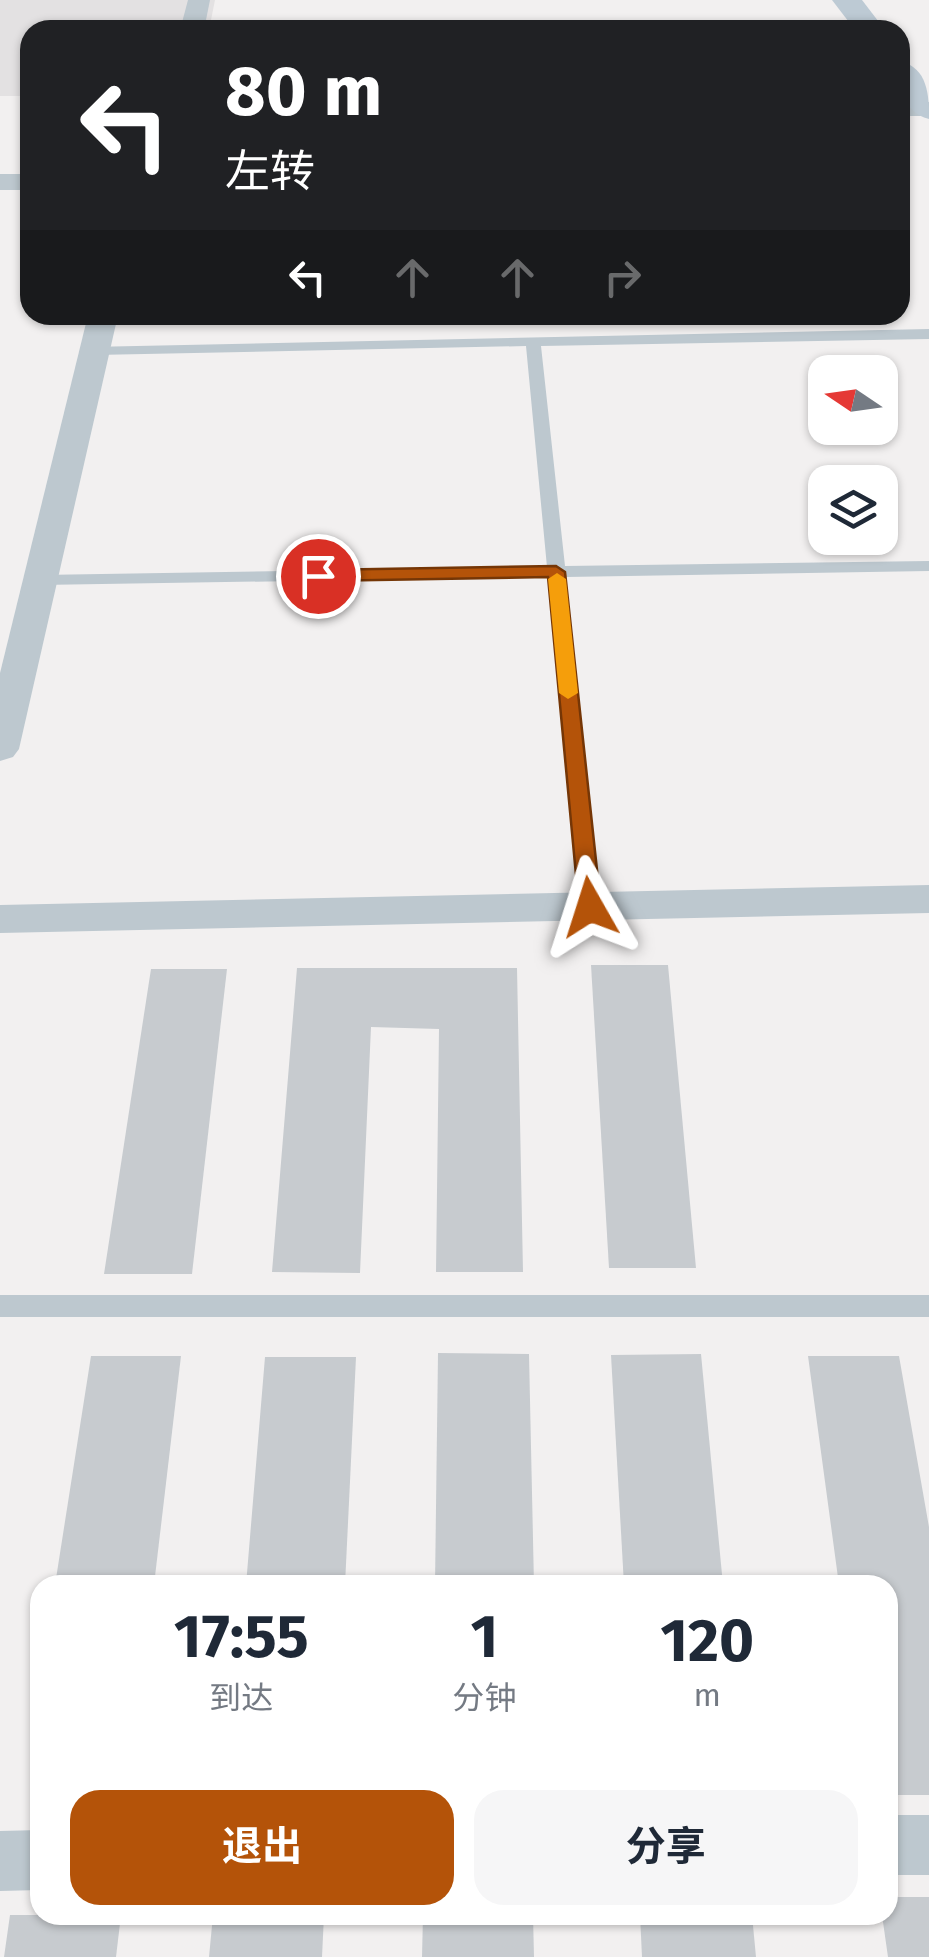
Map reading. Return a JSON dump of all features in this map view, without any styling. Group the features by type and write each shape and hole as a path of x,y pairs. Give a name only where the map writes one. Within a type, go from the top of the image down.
{"main road":[{"path":"910,83 929,109"}],"street":[{"path":"0,749 101,325"},
{"path":"0,919 929,899"},
{"path":"898,1845 929,1844"},
{"path":"0,1861 30,1860"}],"lane":[{"path":"95,350 929,334"},
{"path":"533,342 590,907"},
{"path":"40,580 929,566"},
{"path":"0,1306 929,1306"}],"shaded area":[{"path":"0,0 215,0 211,20 20,20 20,96 0,96"}],"building":[{"path":"591,965 668,965 696,1268 609,1268"},
{"path":"297,968 517,968 523,1272 436,1272 439,1029 371,1027 360,1273 272,1272"},
{"path":"151,969 227,969 192,1274 104,1274"},
{"path":"438,1353 529,1354 534,1575 435,1575"},
{"path":"701,1354 722,1575 623,1575 611,1355"},
{"path":"91,1356 181,1356 155,1575 57,1575"},
{"path":"808,1356 899,1356 929,1527 929,1795 898,1795 898,1575 838,1575"},
{"path":"265,1357 356,1357 345,1575 247,1575"},
{"path":"898,1897 929,1897 929,1957 888,1957 883,1925 898,1925"},
{"path":"10,1915 30,1915 30,1925 120,1925 116,1957 4,1957"},
{"path":"212,1925 324,1925 322,1957 209,1957"},
{"path":"423,1925 533,1925 534,1957 422,1957"},
{"path":"640,1925 753,1925 756,1957 642,1957"}],"slow traffic":[{"path":"557,579 568,693"}],"route":[{"path":"318,576 556,572 590,907"}]}
